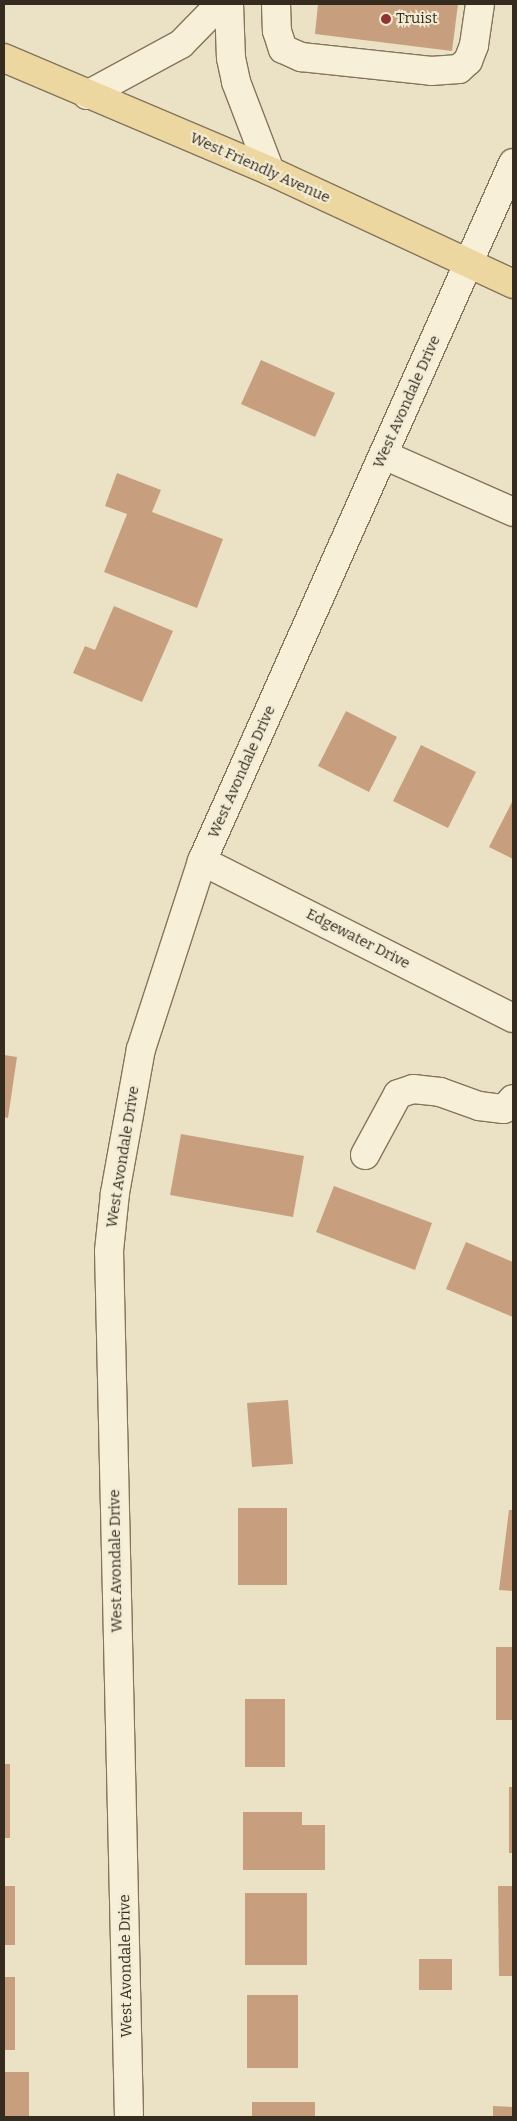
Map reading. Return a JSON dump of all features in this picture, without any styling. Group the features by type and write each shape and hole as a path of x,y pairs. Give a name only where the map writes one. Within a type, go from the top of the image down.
{"main road":[{"name":"West Friendly Avenue","path":"4,58 270,171 513,284"}],"street":[{"path":"88,95 180,44 220,4"},
{"path":"229,4 231,58 236,82 270,171"},
{"path":"276,4 277,31 283,49 301,57 431,71 459,69 468,61 480,4"},
{"name":"West Avondale Drive","path":"129,2117 109,1251 115,1193 141,1049 202,861 513,163"},
{"path":"384,455 513,512"},
{"name":"Edgewater Drive","path":"202,861 513,1018"},
{"path":"365,1155 398,1094 412,1089 431,1091 479,1106 504,1109 513,1099"}],"building":[{"name":"Truist","path":"318,4 458,4 452,51 315,34"},
{"path":"261,360 335,393 315,437 241,404"},
{"path":"117,473 161,490 152,512 223,539 197,608 104,572 127,514 105,506"},
{"path":"114,606 173,631 142,702 73,673 85,646 95,650"},
{"path":"346,711 397,737 369,792 318,766"},
{"path":"421,745 476,772 448,828 393,801"},
{"path":"513,803 513,859 489,847"},
{"path":"4,1055 17,1057 8,1118 4,1117"},
{"path":"181,1134 304,1156 293,1217 170,1195"},
{"path":"334,1186 432,1223 415,1270 316,1232"},
{"path":"466,1242 513,1262 513,1317 446,1289"},
{"path":"288,1400 293,1464 252,1467 247,1403"},
{"path":"238,1508 287,1508 287,1585 238,1585"},
{"path":"509,1510 513,1510 513,1591 499,1590"},
{"path":"496,1647 513,1647 513,1720 496,1720"},
{"path":"245,1699 285,1699 285,1767 245,1767"},
{"path":"4,1764 10,1764 10,1838 4,1838"},
{"path":"509,1787 513,1787 513,1853 509,1853"},
{"path":"243,1812 302,1812 302,1825 325,1825 325,1870 243,1870"},
{"path":"4,1886 15,1886 15,1945 4,1945"},
{"path":"498,1886 513,1886 513,1976 499,1976"},
{"path":"245,1893 307,1893 307,1965 245,1965"},
{"path":"419,1959 452,1959 452,1990 419,1990"},
{"path":"4,1977 15,1977 15,2050 4,2050"},
{"path":"247,1995 298,1995 298,2068 247,2068"},
{"path":"4,2072 29,2072 29,2117 4,2117"},
{"path":"252,2102 315,2102 315,2117 252,2117"},
{"path":"493,2106 513,2107 513,2117 493,2117"}],"place":[{"name":"Truist","path":"386,19"}]}
